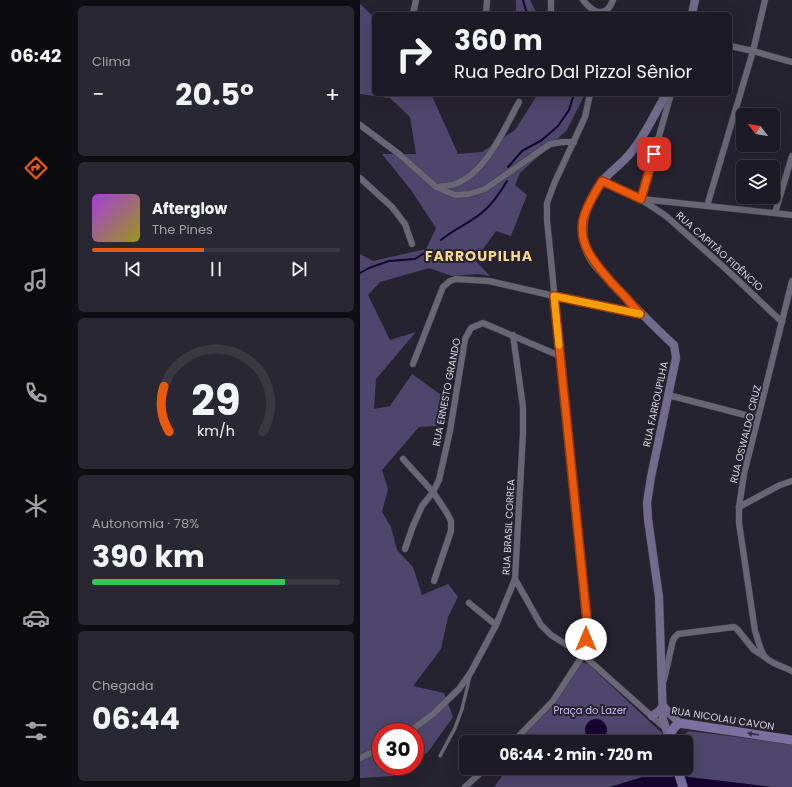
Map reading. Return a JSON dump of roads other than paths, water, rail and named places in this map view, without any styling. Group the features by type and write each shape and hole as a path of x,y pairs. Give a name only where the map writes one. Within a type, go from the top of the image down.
{"main road":[{"name":"RUA FARROUPILHA","path":"670,735 671,731 679,723"},
{"name":"RUA NICOLAU CAVON","path":"679,723 792,740"},
{"path":"679,775 683,787"}],"street":[{"path":"413,12 416,0"},
{"path":"486,12 487,0"},
{"path":"551,0 551,12"},
{"path":"583,0 592,10 600,12 610,8 613,0"},
{"path":"692,12 695,0"},
{"path":"707,206 753,51 765,0"},
{"path":"732,46 792,62"},
{"path":"520,735 552,701 583,655 586,639 587,621 554,296 547,220 547,203 585,116 590,96"},
{"name":"RUA FARROUPILHA","path":"665,96 640,141 628,156 602,181 590,200 583,220 583,237 593,262 640,314 674,345 676,358 647,503 659,597 663,719 667,735"},
{"path":"641,199 670,96"},
{"path":"436,187 454,184 468,177 482,165 520,102"},
{"path":"360,125 399,154 436,187 455,195 469,194 485,189 550,144 574,142"},
{"path":"775,213 792,156"},
{"path":"360,178 392,207 405,224 412,244"},
{"path":"602,181 641,199 792,215"},
{"name":"RUA CAPITÃO FIDÊNCIO","path":"641,199 666,216 732,274 782,322"},
{"path":"412,364 443,287 450,281 456,279 489,281 640,314"},
{"name":"RUA OSWALDO CRUZ","path":"766,657 758,638 754,623 738,523 739,507 744,474 757,418 792,281"},
{"name":"RUA ERNESTO GRANDO","path":"405,549 422,506 433,492 438,480 450,432 465,339 471,328 483,323 560,356"},
{"name":"RUA BRASIL CORREA","path":"421,723 433,714 459,689 471,672 496,625 516,579 523,407 513,335"},
{"path":"668,395 757,418"},
{"path":"403,458 433,492 451,521 451,531 434,581"},
{"path":"739,507 780,485 792,481"},
{"name":"RUA NICOLAU CAVON","path":"516,579 541,625 551,635 583,655 665,728"},
{"path":"469,603 496,625"},
{"path":"662,686 673,640 678,634 734,628 738,629 754,650 777,665 792,671"},
{"path":"652,716 660,711 663,706 679,723"},
{"name":"RUA NICOLAU CAVON","path":"652,716 679,723"},
{"path":"360,758 372,752"},
{"path":"465,787 478,775"}],"lane":[{"path":"440,756 457,722 471,672"}],"waterway":[{"path":"523,0 526,12"},
{"path":"508,167 522,151 542,140 558,126 569,110 573,96"},
{"path":"441,240 481,214 495,199 507,181"},
{"path":"360,273 389,261 415,259 429,250"}],"district":[{"name":"FARROUPILHA","path":"479,256"}],"park label":[{"name":"Praça do Lazer","path":"590,710"}]}
